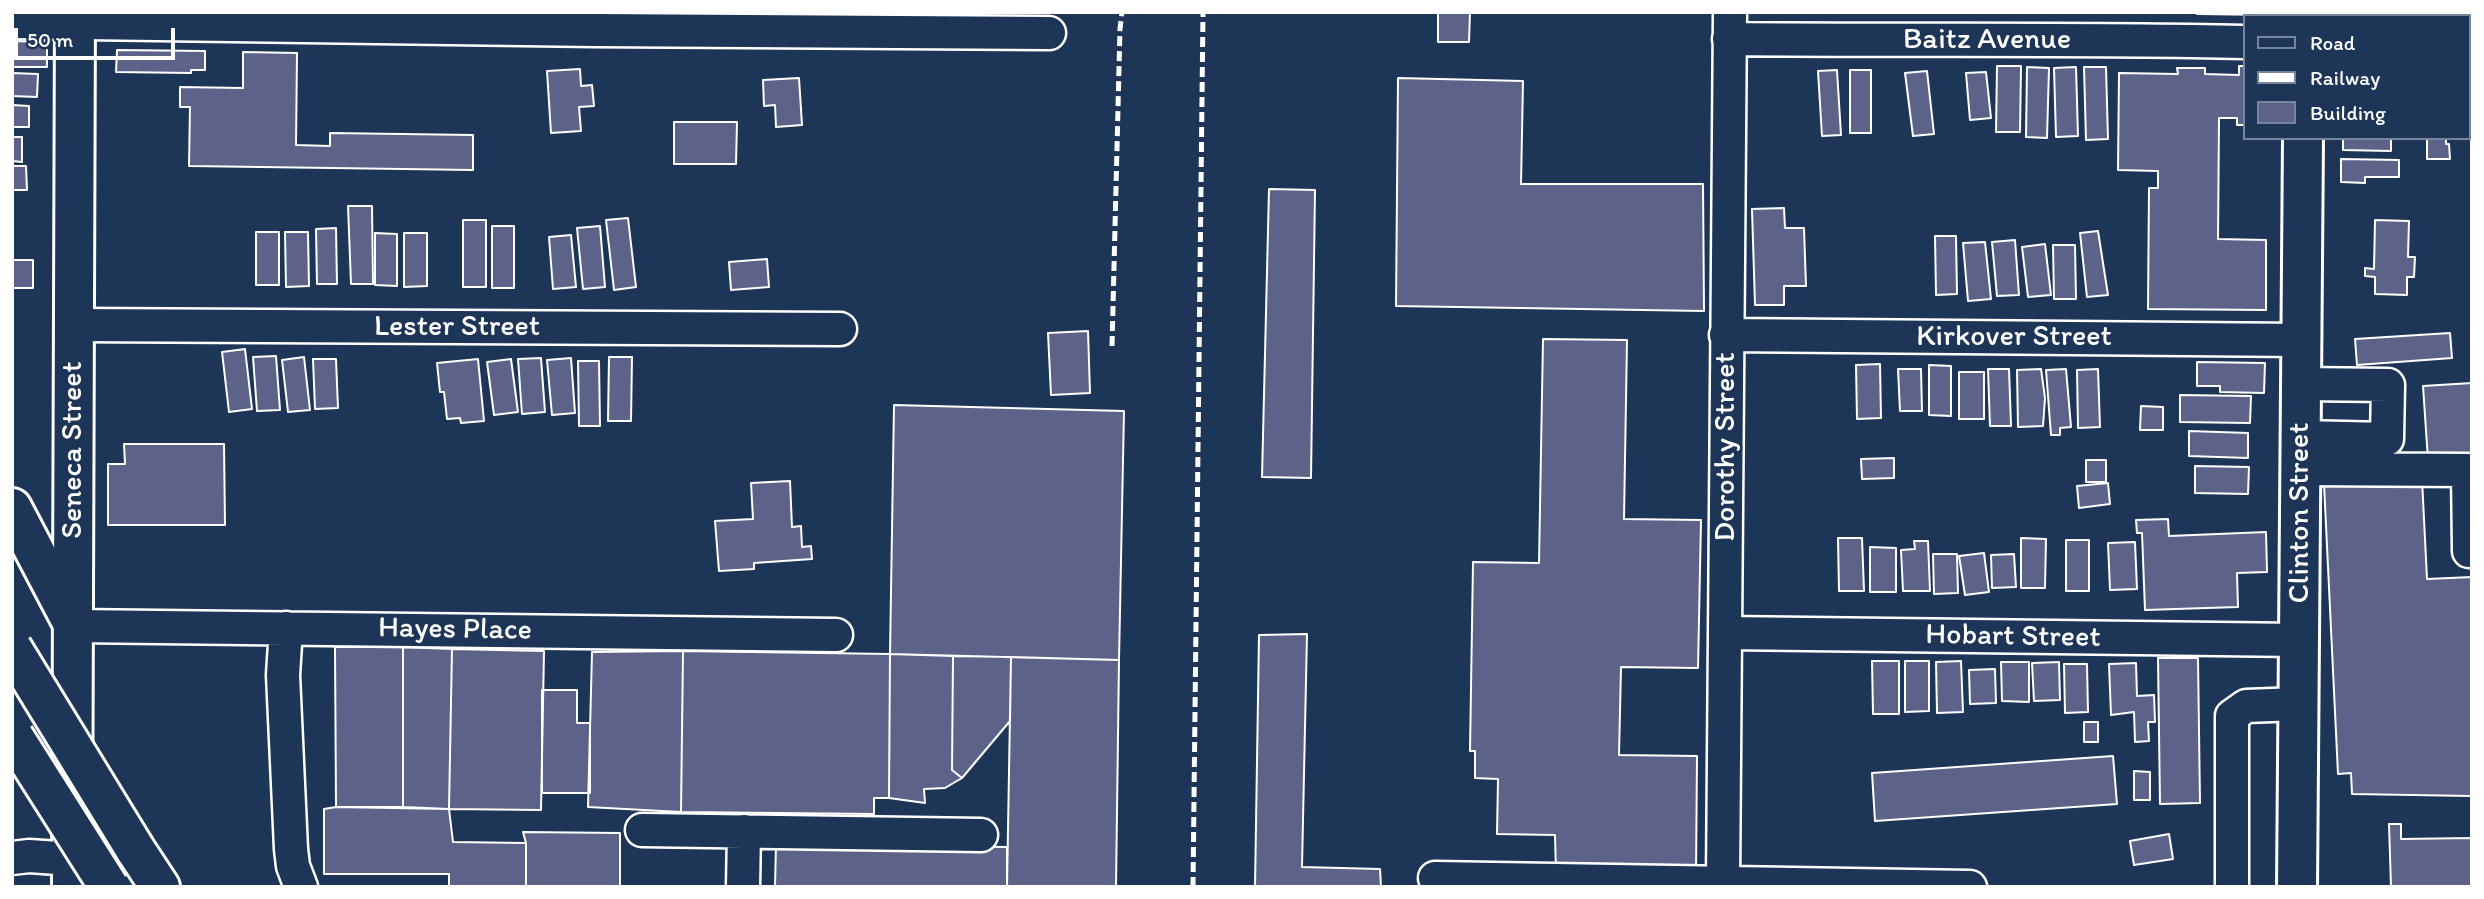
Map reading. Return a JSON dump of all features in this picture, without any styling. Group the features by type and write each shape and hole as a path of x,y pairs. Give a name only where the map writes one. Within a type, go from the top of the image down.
{"main road":[{"name":"Seneca Street","path":"72,873 75,18"},
{"name":"Clinton Street","path":"2297,887 2303,140"},
{"path":"12,508 74,626"},
{"path":"12,648 160,887"},
{"path":"13,735 110,887"}],"street":[{"path":"12,22 75,18 507,20 1049,33"},
{"name":"Baitz Avenue","path":"1730,26 1908,41 2116,39 2242,42"},
{"name":"Dorothy Street","path":"1723,882 1730,26"},
{"name":"Lester Street","path":"73,325 840,329"},
{"name":"Kirkover Street","path":"1726,335 2301,340"},
{"path":"2301,384 2388,385 2387,439 2301,453"},
{"path":"2301,453 2468,470 2469,551 2472,551"},
{"name":"Hayes Place","path":"74,626 836,635"},
{"path":"286,628 283,676 291,849 300,887"},
{"name":"Hobart Street","path":"1726,633 2299,640"},
{"path":"2232,887 2232,716 2246,705 2298,704"},
{"path":"642,830 981,835"},
{"path":"743,887 744,831"},
{"path":"12,858 29,856 72,873"},
{"path":"1435,878 1970,887"}],"building":[{"path":"1438,12 1470,12 1469,42 1438,42"},
{"path":"2197,12 2272,12 2272,14"},
{"path":"2335,12 2424,12 2424,14"},
{"path":"12,41 47,42 47,67 12,67"},
{"path":"117,50 205,51 205,70 191,70 191,73 116,72"},
{"path":"243,52 297,53 296,145 330,146 330,133 473,135 473,170 189,166 190,107 180,107 180,87 243,88"},
{"path":"1997,66 2021,66 2020,132 1996,132"},
{"path":"2239,66 2242,66 2242,125 2237,125 2237,118 2219,118 2218,239 2266,240 2266,310 2148,309 2149,188 2158,188 2158,171 2118,170 2119,73 2178,74 2177,68 2205,68 2205,74 2239,75"},
{"path":"2027,67 2049,68 2047,138 2026,137"},
{"path":"2076,67 2078,136 2056,137 2054,68"},
{"path":"2084,67 2106,67 2108,139 2086,140"},
{"path":"580,69 581,86 592,85 594,106 579,107 581,131 551,133 547,71"},
{"path":"1837,70 1841,135 1822,136 1818,71"},
{"path":"1850,70 1871,70 1871,133 1850,133"},
{"path":"1927,71 1934,134 1913,136 1905,73"},
{"path":"1986,72 1991,118 1970,120 1966,73"},
{"path":"12,73 38,74 37,97 12,96"},
{"path":"2470,77 2472,77 2470,132"},
{"path":"799,78 802,125 776,127 775,105 764,106 763,80"},
{"path":"1398,78 1523,81 1521,184 1703,184 1704,311 1396,306"},
{"path":"12,105 29,106 29,127 12,127"},
{"path":"674,122 737,122 736,164 674,164"},
{"path":"12,137 22,137 22,162 12,161"},
{"path":"2343,140 2391,140 2391,151 2343,150"},
{"path":"2427,140 2446,140 2446,144 2449,144 2450,159 2427,159"},
{"path":"2341,159 2399,160 2399,177 2365,177 2365,183 2341,182"},
{"path":"12,166 26,166 27,190 12,190"},
{"path":"1269,189 1315,190 1311,478 1262,477"},
{"path":"348,206 372,206 373,284 351,284"},
{"path":"1784,208 1785,228 1804,228 1806,286 1784,286 1784,305 1755,305 1752,209"},
{"path":"628,218 636,287 614,290 606,220"},
{"path":"463,220 486,220 486,287 463,287"},
{"path":"2375,220 2409,221 2408,257 2415,257 2414,277 2407,277 2407,295 2375,294 2375,277 2365,276 2365,268 2374,269"},
{"path":"492,226 514,226 514,288 492,288"},
{"path":"600,226 605,287 583,289 577,228"},
{"path":"336,228 337,284 317,284 316,229"},
{"path":"2098,231 2108,295 2087,297 2080,233"},
{"path":"256,232 279,232 279,285 256,285"},
{"path":"285,232 308,232 309,286 286,287"},
{"path":"375,233 397,234 397,286 375,285"},
{"path":"404,233 427,233 427,286 404,287"},
{"path":"571,235 576,287 553,289 549,237"},
{"path":"1935,236 1956,236 1957,294 1936,295"},
{"path":"2015,240 2019,295 1997,296 1992,242"},
{"path":"1985,242 1991,299 1968,301 1963,243"},
{"path":"2045,244 2051,295 2028,297 2022,247"},
{"path":"2053,245 2075,245 2076,299 2054,299"},
{"path":"767,259 769,287 731,290 729,262"},
{"path":"12,260 33,260 33,288 12,288"},
{"path":"1088,331 1090,393 1051,395 1048,333"},
{"path":"2450,333 2452,358 2357,365 2355,339"},
{"path":"1543,339 1627,340 1624,519 1701,520 1698,668 1621,667 1619,755 1697,756 1696,875 1556,874 1555,835 1497,834 1498,779 1475,778 1475,751 1470,751 1473,562 1539,563"},
{"path":"245,349 252,409 229,412 222,352"},
{"path":"276,356 280,410 257,411 253,357"},
{"path":"304,357 310,410 288,412 282,360"},
{"path":"609,357 632,357 631,421 608,421"},
{"path":"541,358 545,412 522,414 518,359"},
{"path":"571,358 575,413 552,415 547,360"},
{"path":"313,359 336,359 338,408 315,409"},
{"path":"478,359 484,421 461,423 460,418 447,419 444,392 440,392 437,363"},
{"path":"511,359 518,412 494,415 487,362"},
{"path":"578,361 599,361 600,426 579,426"},
{"path":"2197,362 2265,363 2264,393 2220,392 2220,386 2197,386"},
{"path":"1880,364 1881,418 1857,419 1856,365"},
{"path":"1929,365 1951,366 1951,416 1929,415"},
{"path":"1898,369 1921,369 1922,411 1900,411"},
{"path":"1988,369 2009,369 2011,426 1990,426"},
{"path":"2041,369 2045,398 2043,426 2018,427 2017,370"},
{"path":"2066,369 2071,427 2060,428 2060,435 2051,435 2046,370"},
{"path":"2098,369 2100,427 2078,428 2077,370"},
{"path":"1959,372 1984,372 1984,419 1959,419"},
{"path":"2472,383 2472,457 2428,460 2423,386"},
{"path":"2180,395 2251,396 2250,423 2180,422"},
{"path":"894,405 1124,411 1119,660 890,654"},
{"path":"2141,406 2163,407 2163,430 2140,430"},
{"path":"2189,431 2248,433 2248,458 2189,456"},
{"path":"124,444 224,444 225,525 108,525 108,464 125,464"},
{"path":"1894,458 1894,478 1862,479 1861,459"},
{"path":"2086,460 2106,460 2106,482 2086,482"},
{"path":"2195,466 2249,467 2248,494 2195,493"},
{"path":"2422,479 2427,579 2472,577 2472,796 2352,794 2351,773 2338,774 2324,484"},
{"path":"790,481 792,527 801,526 802,547 811,546 812,559 754,563 754,569 719,571 715,521 753,519 751,483"},
{"path":"2108,483 2110,504 2079,508 2077,486"},
{"path":"2168,519 2169,536 2266,532 2267,572 2237,573 2238,607 2145,610 2142,533 2137,533 2136,520"},
{"path":"1838,538 1862,538 1864,591 1839,591"},
{"path":"2021,538 2046,539 2045,588 2021,588"},
{"path":"2066,540 2089,540 2089,591 2066,591"},
{"path":"1914,541 1928,541 1930,591 1903,591 1901,550 1915,549"},
{"path":"2135,542 2137,589 2110,590 2108,543"},
{"path":"1870,547 1896,548 1896,592 1870,592"},
{"path":"1984,553 1989,592 1965,595 1959,556"},
{"path":"1933,554 1957,554 1958,593 1934,594"},
{"path":"2014,554 2016,587 1992,588 1991,555"},
{"path":"1307,634 1302,867 1380,869 1381,887 1255,887 1259,635"},
{"path":"335,647 403,647 403,807 336,807"},
{"path":"403,647 452,649 449,809 403,807"},
{"path":"452,649 544,651 541,810 449,809"},
{"path":"683,651 681,812 588,807 592,652"},
{"path":"683,651 890,654 889,798 874,798 874,814 681,812"},
{"path":"890,654 953,656 952,770 962,778 945,788 924,789 925,803 889,798"},
{"path":"953,656 1011,657 1010,721 962,778 952,770"},
{"path":"1011,657 1119,660 1116,887 1007,887"},
{"path":"2158,658 2198,658 2200,803 2160,804"},
{"path":"1872,661 1899,661 1899,714 1873,714"},
{"path":"1905,661 1929,661 1929,711 1905,712"},
{"path":"1961,661 1963,712 1937,713 1936,662"},
{"path":"2001,662 2029,662 2029,702 2002,701"},
{"path":"2059,662 2060,700 2034,701 2032,663"},
{"path":"2136,663 2137,696 2154,695 2155,722 2148,722 2149,741 2135,742 2134,712 2111,715 2109,664"},
{"path":"2064,664 2087,664 2088,712 2065,713"},
{"path":"1995,669 1996,703 1970,704 1969,670"},
{"path":"542,690 577,690 577,723 590,723 590,793 542,793"},
{"path":"2084,722 2098,722 2098,742 2084,742"},
{"path":"2113,756 2117,804 1875,821 1872,773"},
{"path":"2134,771 2150,772 2150,800 2134,800"},
{"path":"324,809 449,809 453,842 526,843 526,887 449,887 449,874 324,874"},
{"path":"2389,824 2401,824 2401,839 2472,838 2472,887 2391,887"},
{"path":"523,832 620,833 620,887 526,887 526,843"},
{"path":"2169,834 2173,859 2134,865 2130,841"},
{"path":"776,844 1007,847 1007,887 775,887"}],"railway":[{"path":"1112,346 1122,12"},
{"path":"1193,887 1203,12"}]}
